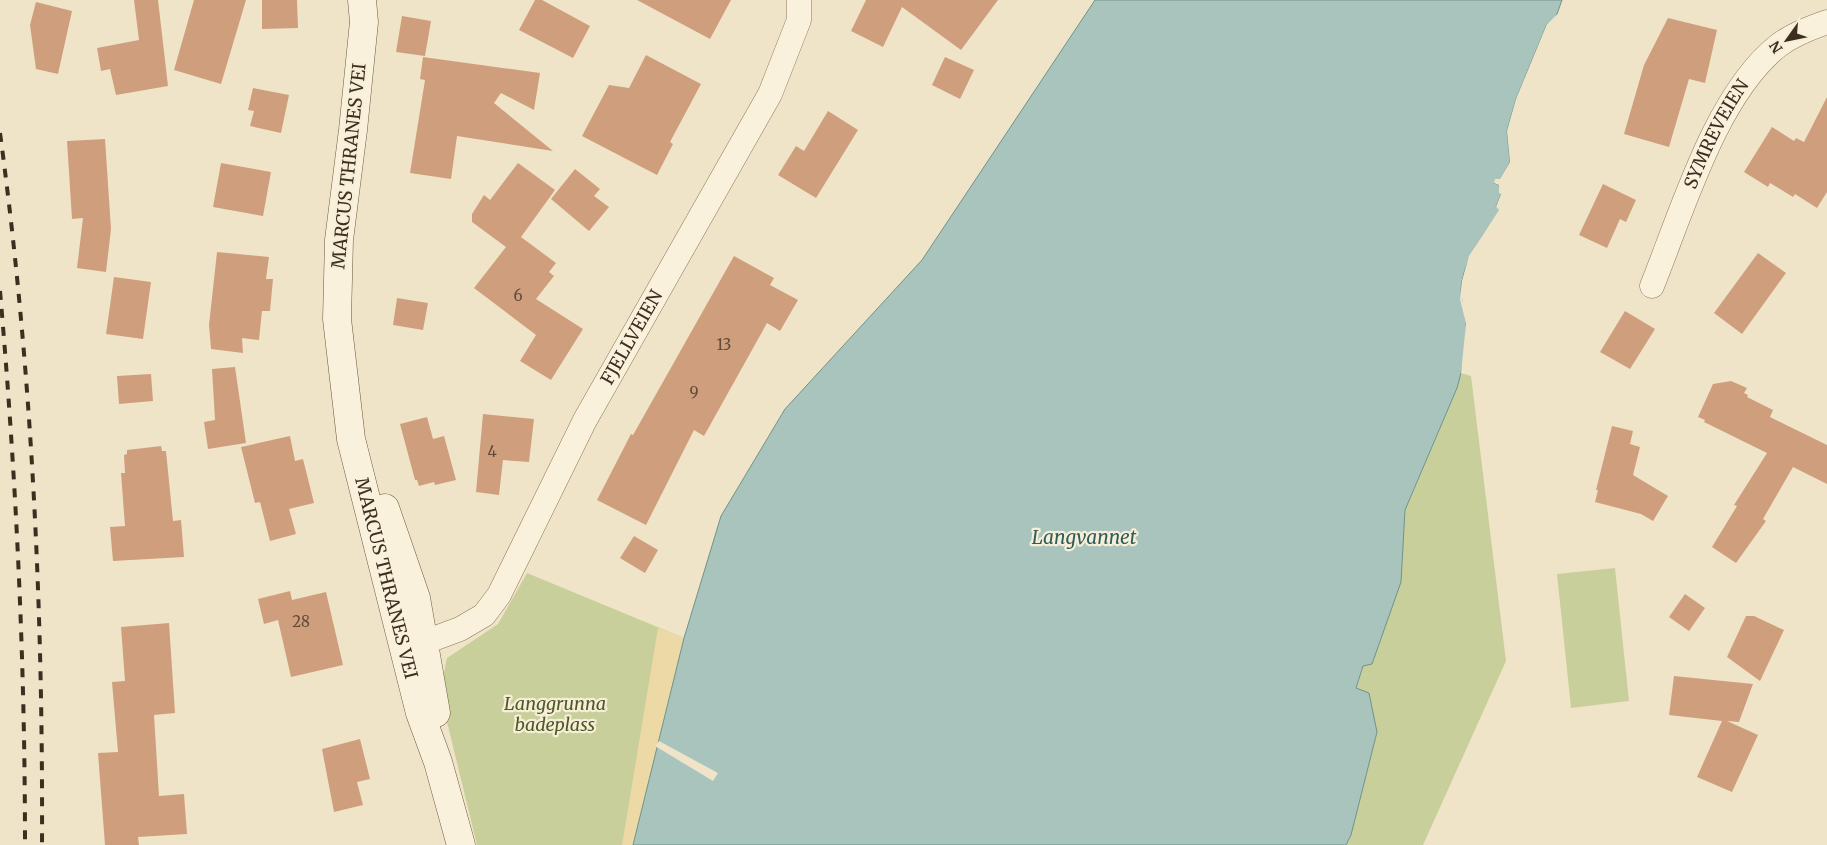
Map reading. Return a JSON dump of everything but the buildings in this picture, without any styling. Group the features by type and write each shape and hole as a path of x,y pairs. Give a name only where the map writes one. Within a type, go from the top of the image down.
{"main road":[{"name":"MARCUS THRANES VEI","path":"362,0 364,22 339,240 337,319 346,391 364,434 378,488 416,598 411,677 420,713 438,762 461,845"},
{"name":"MARCUS THRANES VEI","path":"413,640 435,708 438,762"}],"street":[{"name":"FJELLVEIEN","path":"413,640 460,629 484,615 499,595 593,406 770,94 799,20 799,0"},
{"name":"SYMREVEIEN","path":"1652,286 1709,144 1729,104 1757,67 1779,46 1803,31 1827,22"}],"green space":[{"path":"1461,373 1471,376 1506,661 1423,845 1346,845 1351,835 1356,689 1363,666 1401,582 1405,510 1457,388"},
{"path":"1615,568 1629,701 1571,708 1557,574"},
{"name":"Langgrunna badeplass","path":"527,573 684,638 633,845 477,845 440,693 447,658 498,624"}],"sand":[{"path":"658,628 684,638 635,841 633,845 622,845"}],"water":[{"name":"Langvannet","path":"1095,0 1562,0 1556,17 1547,24 1516,99 1507,131 1510,162 1500,180 1494,183 1499,185 1501,194 1496,207 1500,210 1477,244 1464,271 1461,292 1466,323 1466,338 1459,381 1405,510 1401,582 1372,664 1363,666 1356,688 1369,693 1377,732 1351,835 1346,845 633,845 684,638 721,516 785,409 922,260"}],"pier":[{"path":"1561,11 1558,18 1549,26 1519,100 1510,131 1513,163 1502,181 1497,182 1501,184 1504,193 1499,206 1502,211 1471,257 1464,281 1462,299 1469,324 1463,374 1461,373 1466,324 1460,299 1462,281 1469,256 1499,210 1496,207 1501,194 1499,193 1499,185 1494,183 1495,179 1500,179 1510,162 1507,131 1516,99 1547,24"},
{"path":"659,741 718,773 713,781 655,746"}],"railway":[{"path":"0,133 11,222 28,400 38,578 42,845"},
{"path":"0,291 11,429 18,568 25,776 25,845"}]}
